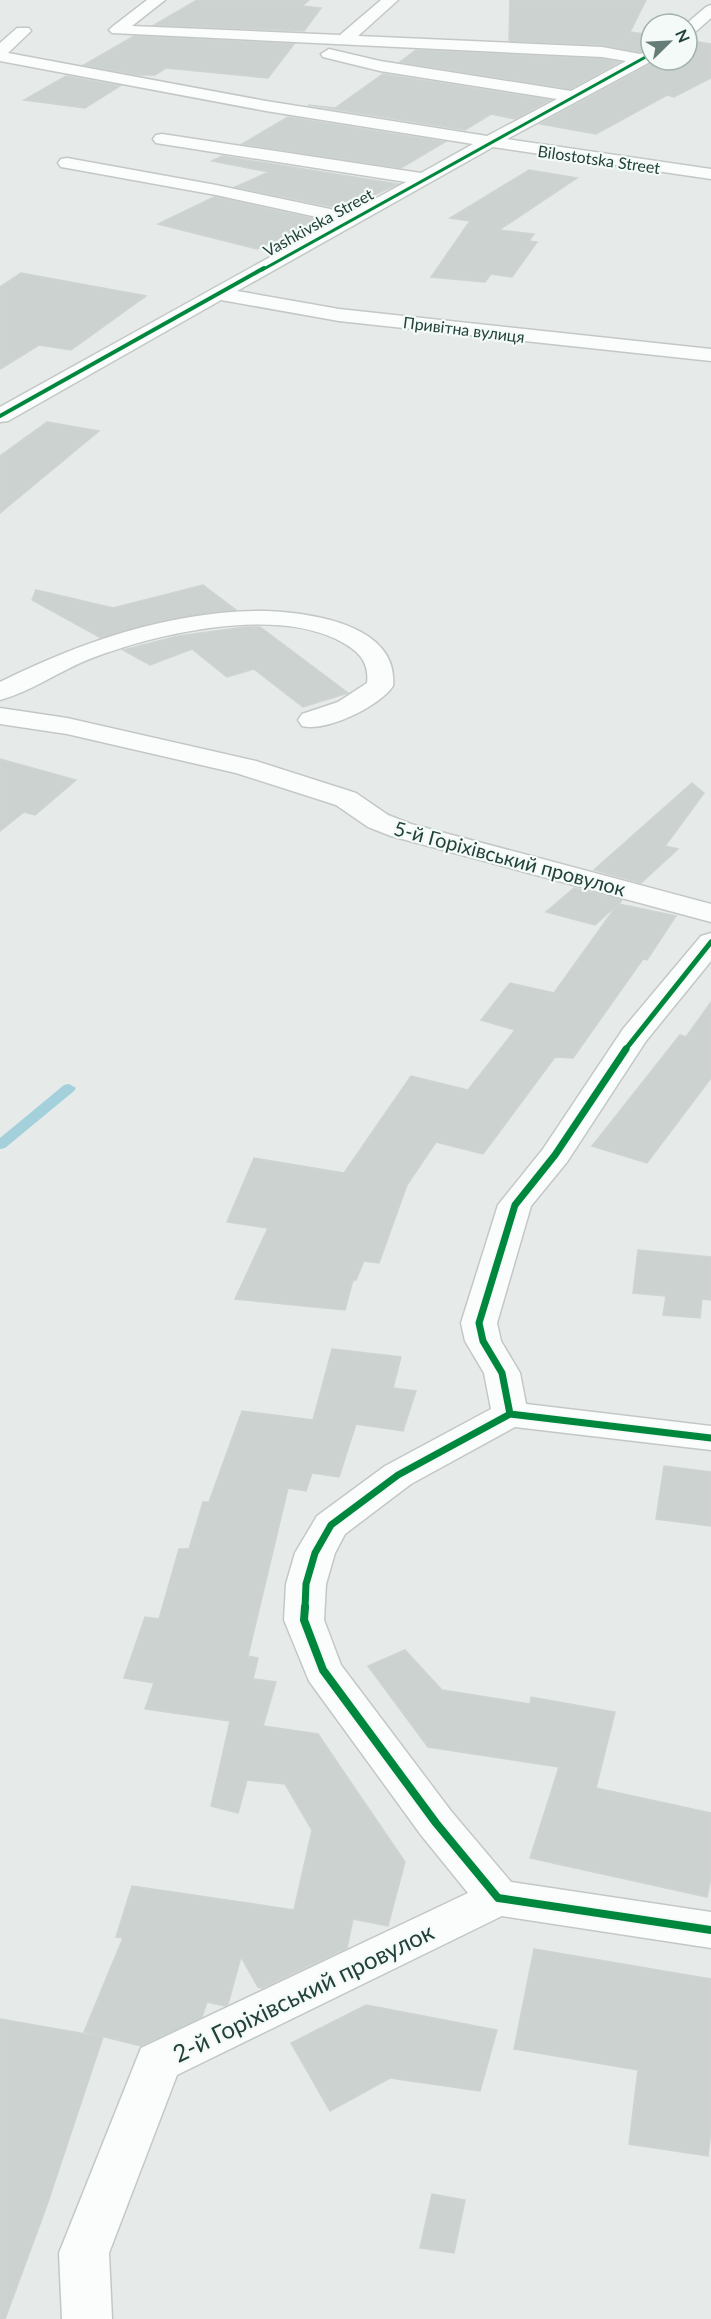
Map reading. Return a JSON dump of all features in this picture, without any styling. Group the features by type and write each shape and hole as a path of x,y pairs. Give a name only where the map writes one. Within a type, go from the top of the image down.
{"street":[{"path":"156,0 117,30 639,55"},
{"path":"344,40 390,0"},
{"path":"699,20 711,10"},
{"path":"0,51 23,31"},
{"path":"329,54 380,66 572,96"},
{"name":"Bilostotska Street","path":"0,56 163,88 488,143 711,174"},
{"name":"Vashkivska Street","path":"0,416 639,60"},
{"path":"162,139 423,179"},
{"path":"67,163 216,190 352,219"},
{"name":"Привітна вулиця","path":"219,294 339,315 711,355"},
{"path":"0,692 56,664 125,639 198,625 252,618 299,621 333,628 353,636 377,659 381,673 380,686 369,696 351,707 311,720"},
{"name":"5-й Горіхівський провулок","path":"0,716 90,731 246,767 346,799 378,821 401,830 711,913"},
{"path":"510,1414 502,1373 483,1341 479,1323 515,1205 555,1155 634,1036 711,942"},
{"path":"711,1438 510,1414 398,1474 331,1525 315,1553 306,1584 304,1620 323,1670 436,1822 498,1898 711,1930"},
{"name":"2-й Горіхівський провулок","path":"87,2319 84,2253 158,2062 498,1898"}],"building":[{"path":"197,0 309,0 302,6 321,8 304,31 154,25"},
{"path":"510,0 646,0 630,32 639,33 639,52 602,45 509,41"},
{"path":"134,36 294,44 268,78 166,68 155,75 138,75 84,65"},
{"path":"699,42 711,44 711,78 674,97 667,95 596,134 540,124 639,70 699,72"},
{"path":"416,50 602,59 619,62 571,89 400,62"},
{"path":"383,74 550,100 515,119 491,114 465,130 308,105 335,108"},
{"path":"66,76 120,86 85,108 24,100"},
{"path":"288,117 445,142 401,168 242,144"},
{"path":"222,156 398,184 343,209 235,187 269,172 212,161"},
{"path":"529,170 577,178 499,230 534,234 529,241 537,242 512,277 491,274 485,282 431,277 470,221 450,218"},
{"path":"214,197 320,220 257,249 158,224"},
{"path":"21,273 146,296 71,350 39,345 0,369 0,287"},
{"path":"47,422 99,431 0,513 0,456"},
{"path":"203,585 236,610 163,620 101,638 32,600 36,590 113,608"},
{"path":"260,627 348,693 303,707 254,669 227,677 192,649 150,665 123,650 178,636"},
{"path":"0,759 76,780 35,815 24,812 0,831"},
{"path":"692,783 704,793 665,846 678,849 641,883 594,870"},
{"path":"574,888 622,900 619,904 676,916 647,960 643,959 573,1058 555,1057 483,1154 436,1142 407,1185 379,1263 364,1261 356,1280 353,1280 345,1310 235,1299 268,1228 227,1222 254,1158 344,1173 411,1076 468,1090 515,1030 481,1020 510,983 554,993 617,905 595,925 546,912"},
{"path":"711,1002 711,1078 647,1163 592,1146 680,1035 686,1037"},
{"path":"638,1250 711,1257 711,1300 702,1299 700,1318 663,1315 666,1296 633,1293"},
{"path":"332,1349 401,1357 393,1388 416,1391 403,1431 356,1424 339,1477 312,1473 306,1491 288,1488 248,1656 258,1658 253,1679 276,1682 263,1726 318,1734 405,1862 388,1926 353,1919 347,1948 262,1988 258,1987 241,1957 228,2004 225,2006 207,2002 202,2017 141,2046 84,2032 123,1938 116,1937 132,1886 294,1910 312,1830 285,1784 247,1780 238,1813 211,1806 230,1721 145,1709 154,1683 124,1678 145,1617 159,1619 179,1549 189,1549 203,1502 209,1502 242,1411 313,1420"},
{"path":"664,1466 711,1472 711,1526 656,1519"},
{"path":"405,1650 442,1690 530,1704 531,1697 615,1712 596,1788 711,1813 711,1877 707,1897 530,1858 559,1767 428,1747 368,1666"},
{"path":"534,1949 711,1979 711,2129 708,2156 629,2144 638,2070 514,2049"},
{"path":"366,2005 497,2030 480,2091 390,2078 330,2111 291,2043"},
{"path":"0,2019 103,2037 47,2205 5,2319 0,2319"},
{"path":"432,2194 465,2200 454,2253 420,2248"}],"waterway":[{"path":"0,1145 69,1088"}],"cycle path":[{"path":"0,416 639,61"},
{"path":"711,942 634,1036 555,1155 515,1205 479,1323 483,1341 502,1373 510,1414 711,1438"},
{"path":"510,1414 398,1475 331,1525 315,1553 306,1584 304,1620 323,1670 436,1823 498,1898 711,1930"}]}
